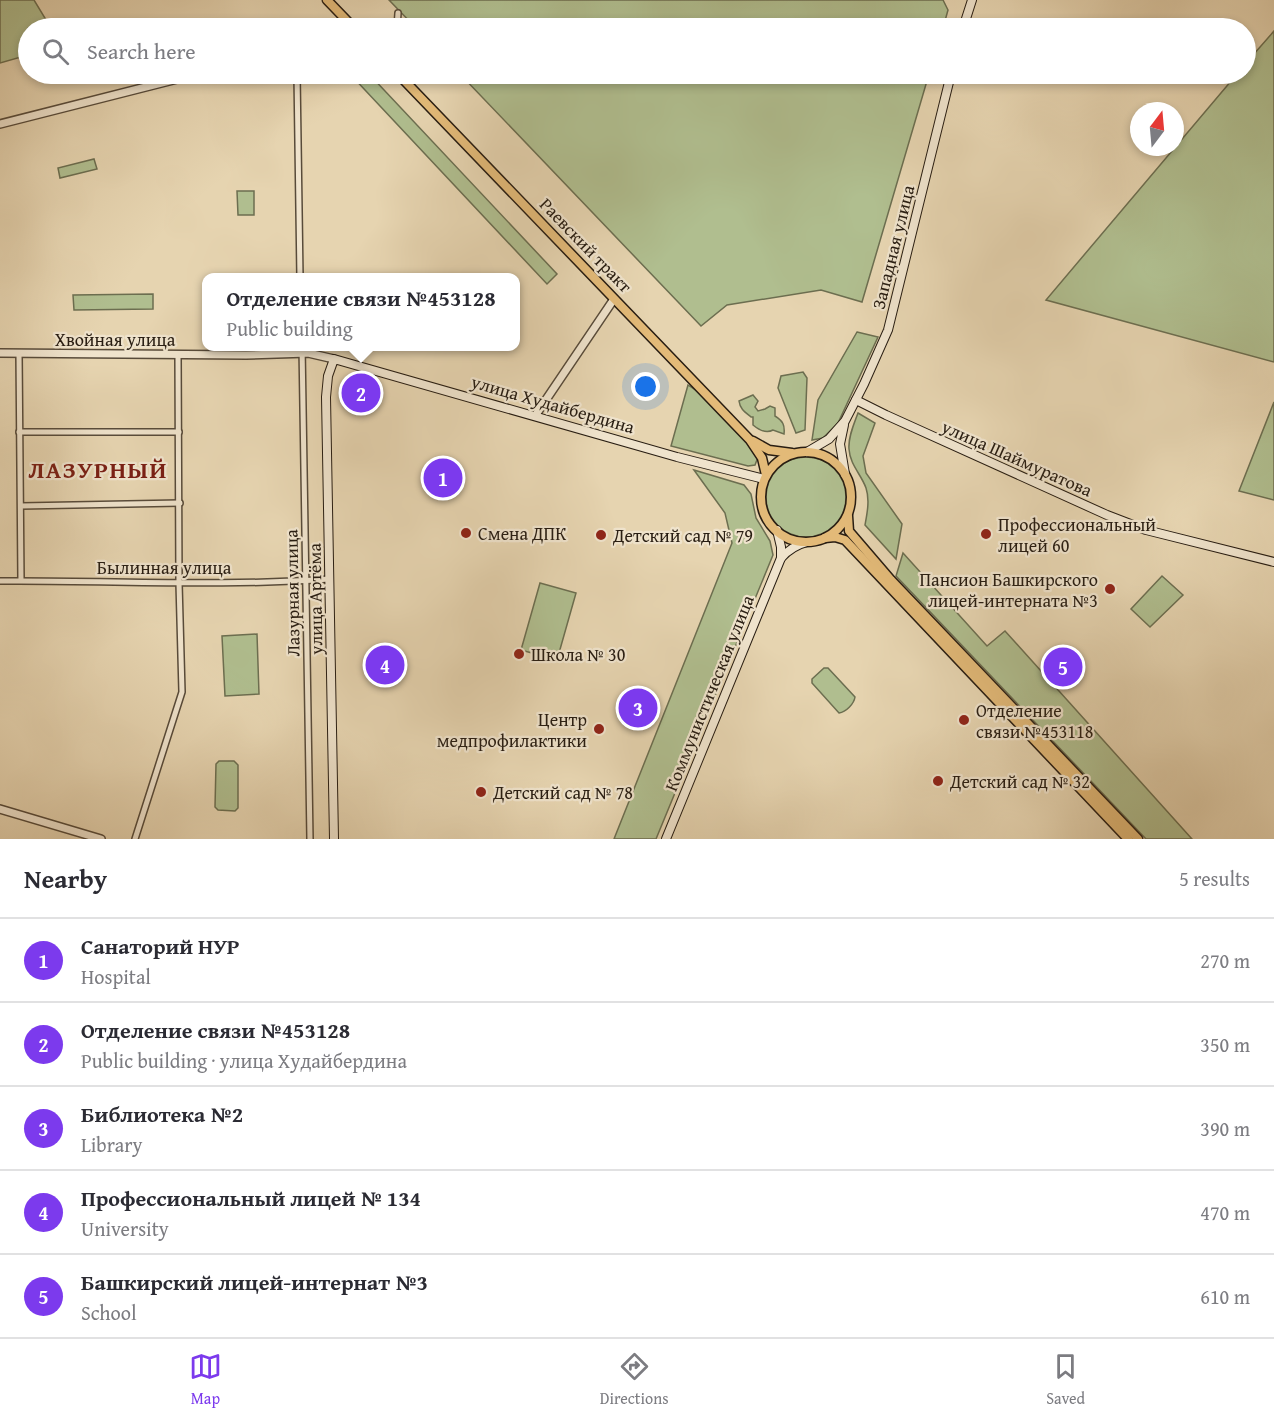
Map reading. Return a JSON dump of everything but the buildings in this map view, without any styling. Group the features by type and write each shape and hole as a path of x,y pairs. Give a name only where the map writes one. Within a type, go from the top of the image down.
{"main road":[{"path":"327,0 343,18"},
{"path":"966,18 972,0"},
{"name":"Раевский тракт","path":"408,84 750,440 762,458 765,477"},
{"name":"Западная улица","path":"845,474 840,444 841,433 888,330 949,84"},
{"name":"улица Худайбердина","path":"334,359 677,457 765,477"},
{"name":"улица Артёма","path":"334,359 328,376 326,397 334,839"},
{"name":"улица Шаймуратова","path":"856,400 1107,515 1146,530 1274,562"},
{"name":"Западная улица","path":"807,452 829,439 845,421"},
{"name":"Раевский тракт","path":"750,440 770,450 796,453"},
{"path":"807,542 785,536 769,522 761,502 760,492 765,477 783,458 796,453 814,452 829,458 845,474 851,493 849,531 891,580 1138,839"},
{"path":"781,558 795,546 825,537 836,531 848,516"},
{"path":"777,530 781,558"},
{"path":"825,537 845,540 1128,839"},
{"name":"Коммунистическая улица","path":"666,839 781,558"}],"street":[{"path":"398,13 398,18"},
{"path":"0,124 158,84"},
{"path":"297,84 300,273"},
{"path":"535,416 614,299"},
{"name":"Хвойная улица","path":"0,353 178,354 271,351"},
{"name":"Лазурная улица","path":"302,351 310,839"},
{"name":"Хвойная улица","path":"306,351 334,359"},
{"path":"19,353 21,580"},
{"path":"135,839 182,692 178,354"},
{"path":"19,432 179,432"},
{"path":"21,506 180,503"},
{"name":"Былинная улица","path":"0,581 179,583 329,579"},
{"path":"0,809 101,839"}],"green space":[{"path":"0,0 34,0 45,18 18,18 18,58 0,63"},
{"path":"389,0 943,0 948,10 946,18 406,18"},
{"path":"1274,31 1274,362 1046,300 1168,156 1184,156 1184,137 1229,84 1256,84 1256,52"},
{"path":"359,84 378,84 557,274 547,284"},
{"path":"470,84 926,84 862,302 821,290 727,305 701,326"},
{"path":"94,159 97,169 60,178 58,168"},
{"path":"237,191 254,191 254,215 238,215"},
{"path":"153,294 153,309 74,310 73,295"},
{"path":"857,332 878,337 838,423 823,438 812,440 818,400"},
{"path":"803,372 807,378 805,430 796,433 778,388 781,376"},
{"path":"688,385 697,391 748,442 758,457 755,465 748,466 671,446"},
{"path":"753,395 758,401 755,407 758,411 770,406 775,408 775,416 783,424 784,434 773,430 763,431 753,425 753,417 743,410 739,401"},
{"path":"1274,402 1274,500 1239,491"},
{"path":"858,413 875,423 863,456 866,473 902,524 896,559 865,525 868,507 867,493 851,460 849,449 850,435"},
{"path":"806,457 821,460 834,469 843,482 846,497 843,512 834,525 821,534 806,537 791,534 778,525 769,512 766,497 769,482 778,469 791,460"},
{"path":"694,470 744,485 751,494 756,518 770,541 773,555 656,839 614,839 732,543 725,513"},
{"path":"903,553 987,646 1005,631 1192,839 1146,839 896,576"},
{"path":"1162,576 1183,595 1150,627 1131,609"},
{"path":"540,583 576,593 557,660 521,650"},
{"path":"257,634 259,694 225,696 222,636"},
{"path":"824,668 828,668 855,697 851,705 842,712 839,713 812,683 812,679"},
{"path":"219,761 234,761 238,765 238,808 235,811 218,810 215,807 216,764"}],"place":[{"name":"Отделение связи №453128","path":"361,393"},
{"name":"Санаторий НУР","path":"443,478"},
{"name":"Смена ДПК","path":"466,533"},
{"name":"Профессиональный лицей 60","path":"986,534"},
{"name":"Детский сад № 79","path":"601,535"},
{"name":"Пансион Башкирского лицей-интерната №3","path":"1110,589"},
{"name":"Школа № 30","path":"519,654"},
{"name":"Профессиональный лицей № 134","path":"385,665"},
{"name":"Башкирский лицей-интернат №3","path":"1063,667"},
{"name":"Библиотека №2","path":"638,708"},
{"name":"Отделение связи №453118","path":"964,720"},
{"name":"Центр медпрофилактики","path":"599,729"},
{"name":"Детский сад № 32","path":"938,781"},
{"name":"Детский сад № 78","path":"481,792"}],"district":[{"name":"ЛАЗУРНЫЙ","path":"98,469"}]}
